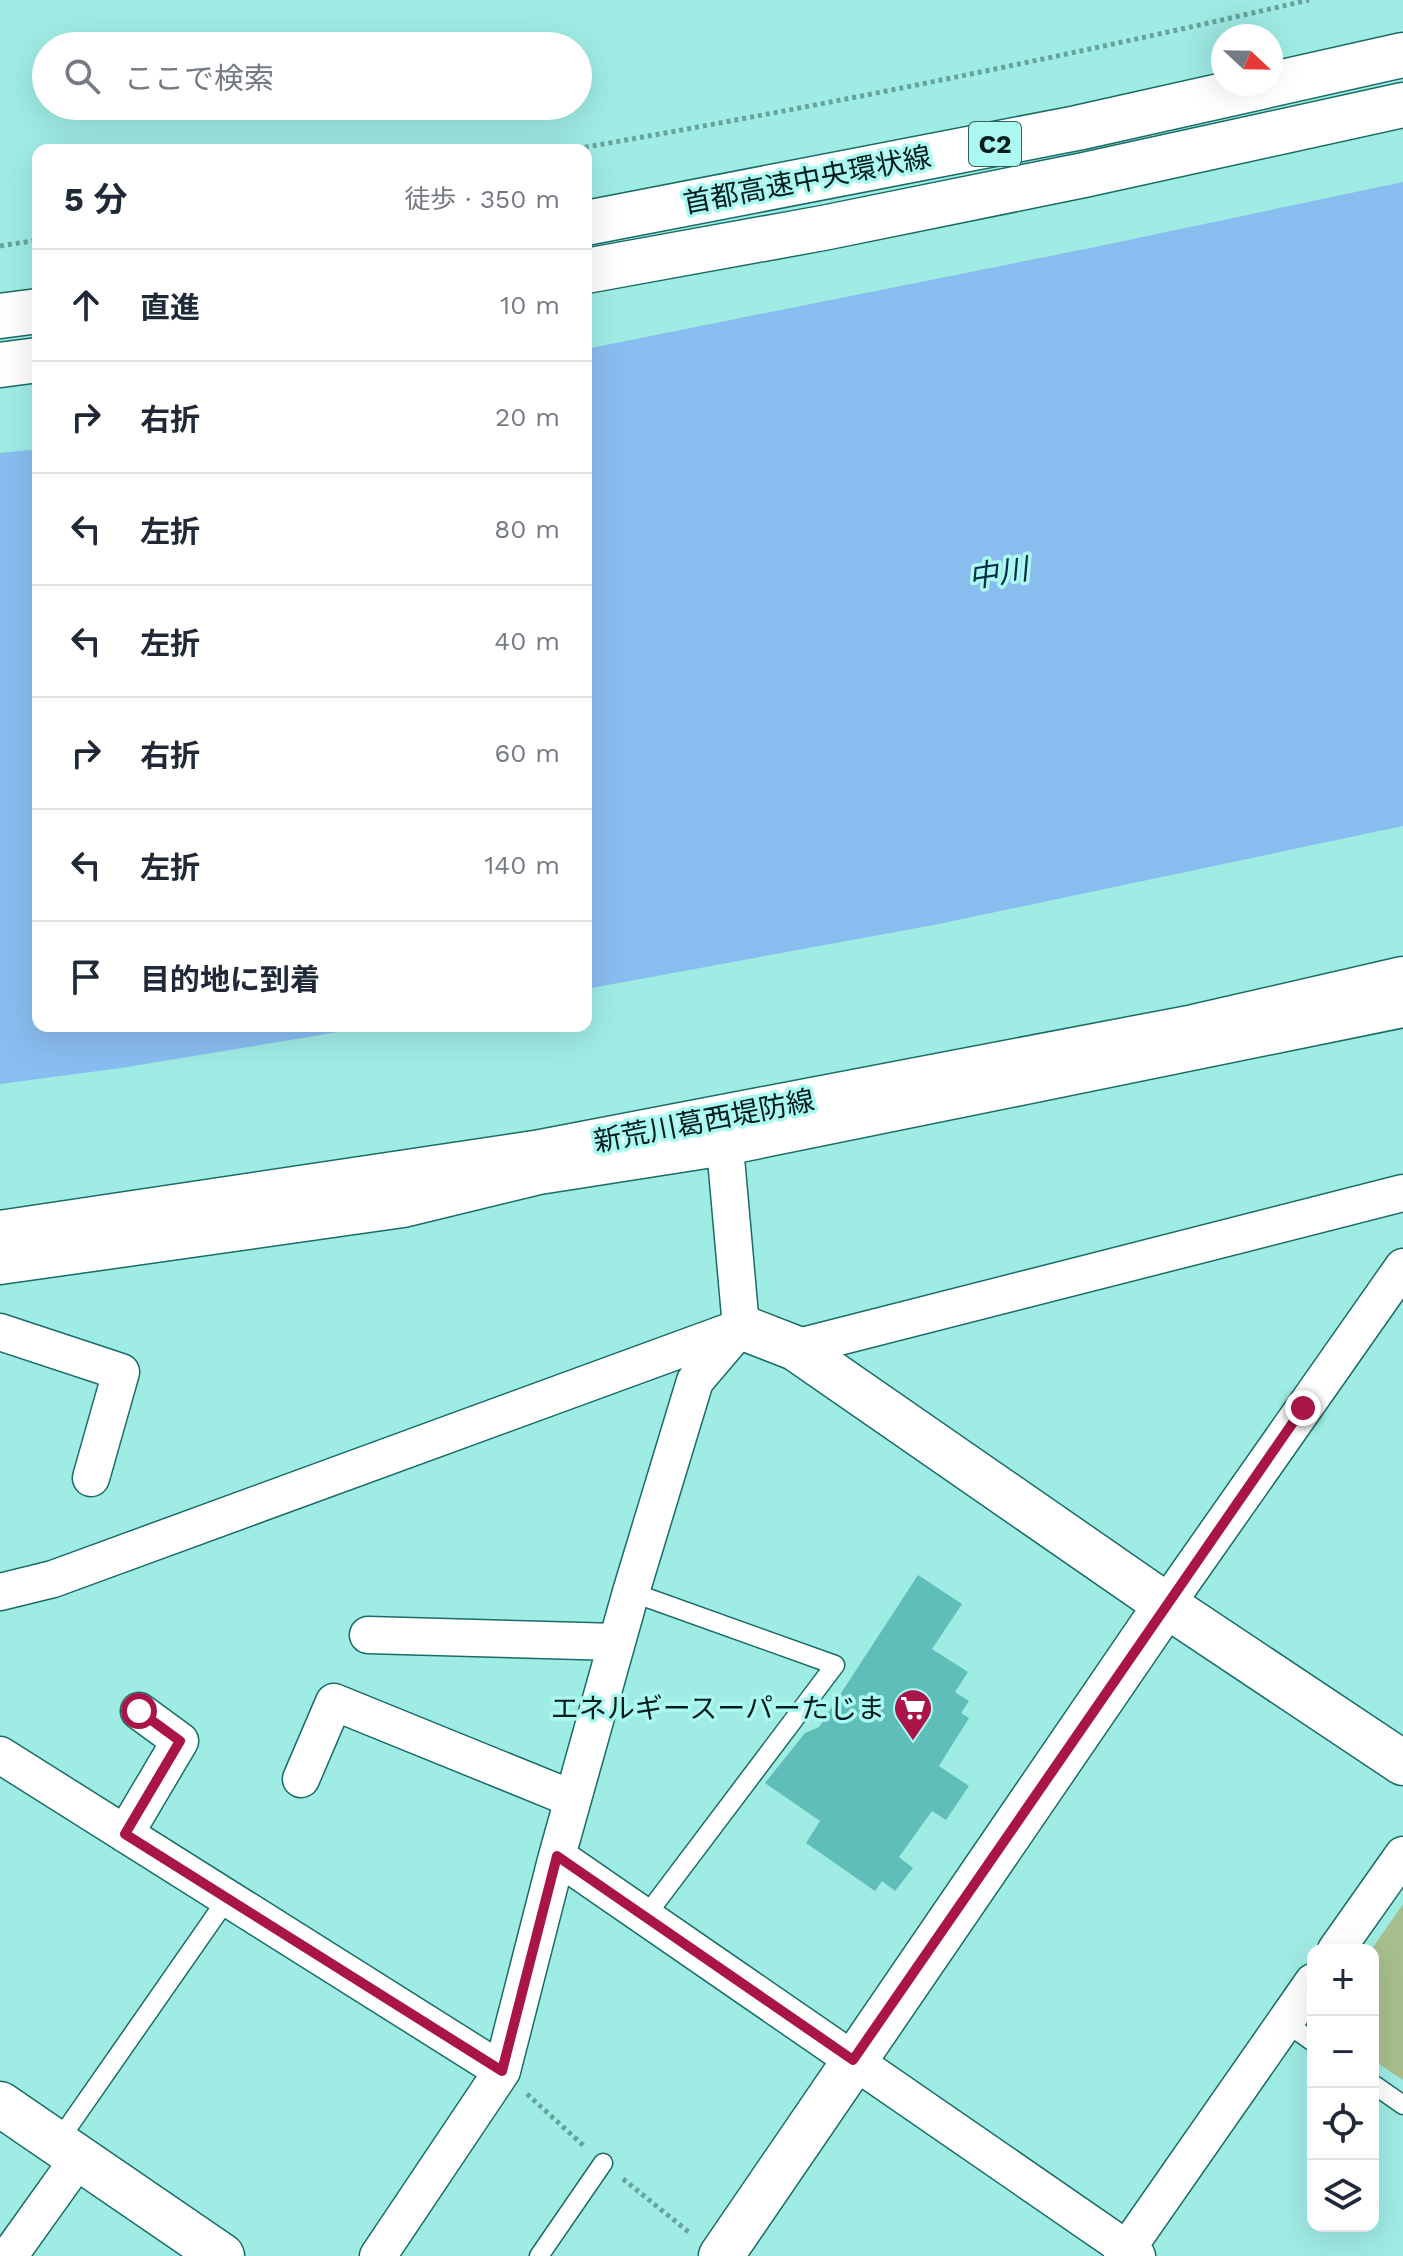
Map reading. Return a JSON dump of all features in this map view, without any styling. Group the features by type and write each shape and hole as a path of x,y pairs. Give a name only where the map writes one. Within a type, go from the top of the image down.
{"main road":[{"name":"首都高速中央環状線","path":"592,222 1077,128 1403,55"},
{"name":"首都高速中央環状線","path":"592,270 823,228 1084,175 1403,105"},
{"path":"0,316 32,312"},
{"path":"0,365 32,361"},
{"name":"新荒川葛西堤防線","path":"0,1233 537,1165 1194,1027 1403,979"},
{"path":"741,1327 795,1348 1166,1605 1403,1763"},
{"path":"721,2256 1166,1605"},
{"path":"0,2104 222,2256"}],"street":[{"path":"0,1266 403,1209 537,1165 725,1147 1403,1009"},
{"path":"378,2256 502,2071 557,1856 631,1592 695,1381 741,1327 725,1147"},
{"path":"795,1348 1403,1193"},
{"path":"1166,1605 1403,1267"},
{"path":"0,1592 53,1579 741,1327"},
{"path":"0,1332 121,1372 91,1478"},
{"path":"368,1635 617,1642"},
{"path":"301,1779 334,1702 573,1799"},
{"path":"125,1834 180,1741 139,1711"},
{"path":"0,1755 502,2071"},
{"path":"1340,1944 1403,1855"},
{"path":"557,1856 1129,2254 1299,2032 1307,2003"},
{"path":"9,2256 68,2150"}],"lane":[{"path":"631,1592 835,1665 645,1917"},
{"path":"68,2150 227,1899"},
{"path":"1379,2088 1403,2105"},
{"path":"539,2256 603,2163"}],"path":[{"path":"592,146 925,84 1309,0"},
{"path":"0,246 32,241"}],"green space":[{"path":"1403,1904 1403,2080 1379,2064 1379,1944 1375,1944"}],"water":[{"name":"中川","path":"1403,182 1403,826 939,924 592,988 592,348"},
{"path":"32,450 32,1032 339,1032 121,1068 0,1084 0,453"}],"building":[{"path":"918,1575 962,1604 932,1649 968,1672 955,1692 969,1701 961,1713 969,1718 939,1766 969,1786 946,1820 932,1811 899,1857 913,1868 895,1891 882,1881 875,1891 806,1843 820,1821 765,1783 805,1733 819,1727"}],"place":[{"name":"エネルギースーパーたじま","path":"913,1742"}],"route":[{"path":"139,1711 180,1741 125,1834 502,2071 557,1856 853,2060 1303,1408"}]}
